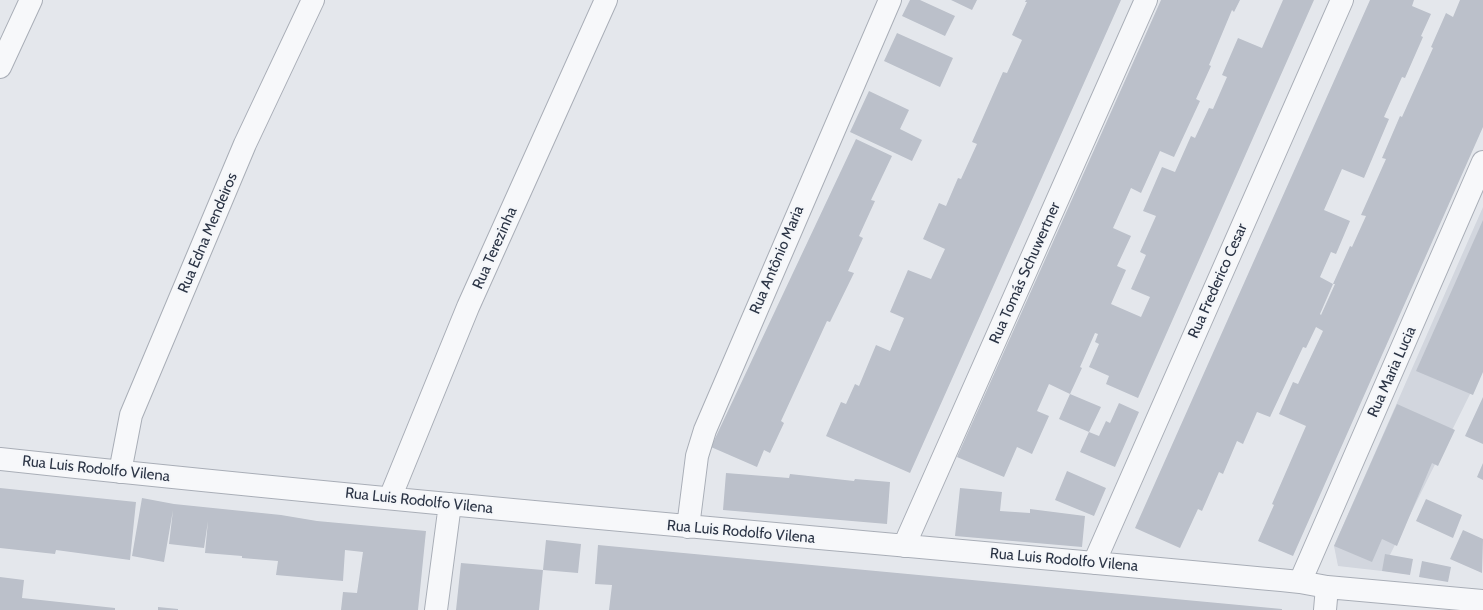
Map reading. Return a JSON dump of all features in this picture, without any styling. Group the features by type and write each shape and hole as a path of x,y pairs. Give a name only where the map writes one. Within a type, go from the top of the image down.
{"street":[{"path":"0,67 31,0"},
{"name":"Rua Edna Mendeiros","path":"120,472 131,415 245,144 313,0"},
{"name":"Rua Terezinha","path":"390,498 468,306 606,0"},
{"name":"Rua Antônio Maria","path":"688,527 697,456 705,430 890,0"},
{"name":"Rua Tomás Schuwertner","path":"904,546 1146,0"},
{"name":"Rua Frederico Cesar","path":"1094,563 1342,0"},
{"name":"Rua Maria Lucia","path":"1300,582 1483,162"},
{"name":"Rua Luis Rodolfo Vilena","path":"0,459 688,527 1300,582 1327,587 1483,601"},
{"path":"436,610 450,504"},
{"path":"1325,610 1327,587"}],"shaded area":[{"path":"1483,207 1483,368 1382,571 1338,566 1334,546"}],"building":[{"path":"910,0 920,0 955,16 945,36 902,16"},
{"path":"951,0 977,0 972,10"},
{"path":"1026,0 1121,0 910,473 826,436 841,402 846,404 855,384 859,386 876,345 890,351 904,318 890,312 908,270 931,279 945,249 923,239 939,203 946,206 958,178 961,179 977,144 972,142 1003,72 1007,73 1022,40 1012,35 1027,2 1025,2"},
{"path":"1161,0 1240,0 1234,12 1232,10 1209,65 1211,66 1196,99 1200,101 1174,157 1160,151 1141,193 1131,188 1113,228 1131,236 1117,266 1126,270 1111,304 1141,317 1150,297 1131,289 1146,255 1140,252 1156,216 1143,211 1162,167 1175,172 1191,136 1195,138 1209,108 1213,109 1227,77 1222,75 1238,38 1262,48 1283,0 1314,0 1138,398 1106,384 1109,376 1089,367 1099,344 1095,342 1098,334 1095,333 1080,367 1082,368 1070,394 1049,384 1037,411 1049,416 1032,454 1017,447 1004,477 957,457"},
{"path":"1370,0 1414,0 1412,6 1431,14 1421,36 1423,37 1405,78 1402,77 1384,117 1389,119 1364,178 1342,169 1324,210 1350,221 1336,254 1331,252 1320,277 1333,284 1350,246 1352,247 1366,216 1361,215 1386,159 1382,158 1400,116 1402,117 1433,48 1431,47 1446,13 1453,17 1460,0 1483,0 1483,127 1293,556 1258,541 1274,505 1272,504 1306,426 1279,414 1293,382 1298,384 1323,331 1316,327 1306,348 1303,347 1270,417 1257,412 1243,444 1237,441 1223,474 1219,472 1202,511 1198,509 1180,548 1135,528","holes":["1333,284 1335,284 1321,315 1320,314"]},
{"path":"897,33 953,58 940,87 884,61"},
{"path":"869,91 909,110 900,129 922,140 912,161 850,132"},
{"path":"856,139 892,156 871,200 875,201 859,236 863,238 848,271 854,273 830,322 827,321 781,421 784,423 770,453 764,450 757,467 711,447"},
{"path":"1483,220 1483,372 1473,395 1416,371"},
{"path":"1070,394 1101,407 1089,432 1059,419"},
{"path":"1483,397 1483,444 1465,436"},
{"path":"1119,403 1139,412 1115,467 1080,452 1089,432 1099,436 1106,421 1110,423"},
{"path":"1397,404 1455,430 1438,466 1432,463 1397,546 1382,539 1372,562 1334,546"},
{"path":"1483,463 1483,480 1477,477"},
{"path":"1067,471 1106,488 1094,516 1055,500"},
{"path":"726,473 789,478 790,474 854,481 855,479 890,482 887,524 723,510"},
{"path":"0,488 136,502 130,560 56,550 55,554 0,548"},
{"path":"960,488 1002,492 1000,511 1030,513 1030,509 1085,516 1082,547 955,536"},
{"path":"142,498 174,504 281,515 317,521 426,531 418,610 341,610 343,592 357,593 363,552 345,550 343,581 276,575 278,561 205,553 208,521 204,548 169,544 173,510 164,562 132,556"},
{"path":"1426,499 1462,515 1453,538 1416,521"},
{"path":"1463,530 1483,539 1482,573 1450,559"},
{"path":"546,540 581,544 578,573 543,570"},
{"path":"598,545 1282,610 609,610 612,585 595,584"},
{"path":"1385,554 1413,559 1410,575 1382,571"},
{"path":"1422,561 1451,567 1448,582 1419,577"},
{"path":"461,563 543,570 539,610 456,610"},
{"path":"0,577 24,580 22,598 115,608 115,610 0,610"},
{"path":"158,607 178,609 178,610 158,610"}]}
